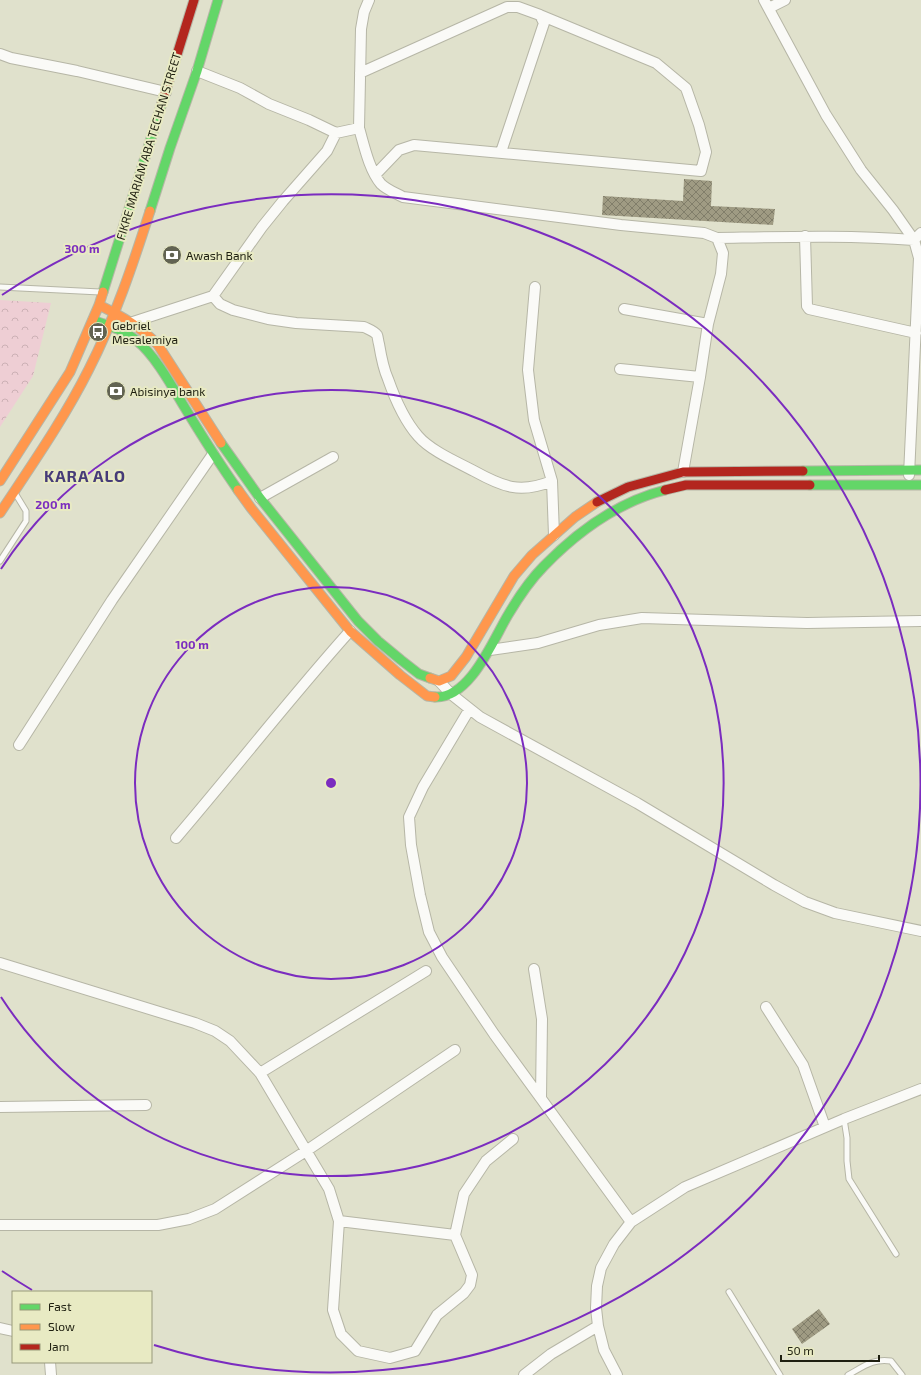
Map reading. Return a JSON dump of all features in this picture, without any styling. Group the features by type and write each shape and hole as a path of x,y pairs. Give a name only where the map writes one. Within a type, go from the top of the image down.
{"main road":[{"name":"FIKRE MARIAM ABA TECHAN STREET","path":"0,481 70,372 93,320 99,305 194,0"},
{"path":"0,513 67,409 89,369 115,313 136,255 170,148 197,71 218,0"},
{"path":"99,305 133,322 146,331 158,345 220,442 260,498 358,621 378,641 419,674 439,681 451,676 466,658 514,576 532,555 575,517 596,502 628,487 683,472 921,470"},
{"path":"93,320 128,334 138,341 168,380 213,454 251,508 350,631 400,676 427,696 440,697 451,694 462,686 479,667 490,650 508,615 527,585 549,561 604,516 634,501 658,492 686,485 921,485"}],"street":[{"path":"369,0 364,12 361,29 359,128 367,157 375,175 381,184 391,191 403,196 613,224 704,233 717,238 805,236 885,238 919,235"},
{"path":"785,0 766,4 826,114 861,170 893,210 919,235 909,485"},
{"path":"360,73 507,7 518,7 656,63 686,88 699,125 706,152 701,171 414,145 399,150 375,175"},
{"path":"501,152 544,24 540,15"},
{"path":"0,54 11,58 77,71 166,92"},
{"path":"197,71 240,88 269,104 309,120 336,134 359,128"},
{"path":"133,322 213,296 274,212 327,151 336,134"},
{"path":"805,236 807,306 809,309 916,333"},
{"path":"683,472 708,324 721,274 723,253 717,238"},
{"path":"535,287 532,308 528,370 534,420 552,481 554,535"},
{"path":"213,296 220,304 233,310 268,319 296,323 364,327 371,330 377,335 386,375 394,397 418,436 434,449 509,488 524,489 539,486 552,481"},
{"path":"624,309 708,324"},
{"path":"620,369 700,377"},
{"path":"19,745 112,600 213,454"},
{"path":"260,498 333,457"},
{"path":"490,650 538,643 599,625 642,618 807,622 921,621"},
{"path":"176,838 296,692 350,631"},
{"path":"439,681 451,694 480,718 637,803 805,902 835,913 921,931"},
{"path":"469,710 423,787 409,817 411,846 420,895 429,932 442,957 494,1034 631,1222"},
{"path":"0,963 195,1023 215,1031 230,1041 260,1073 329,1189 338,1221 333,1310 341,1334 358,1351 390,1358 415,1351 437,1315 464,1293 470,1285 472,1276 455,1235 464,1194 486,1161 513,1139"},
{"path":"534,969 542,1019 541,1098"},
{"path":"260,1073 426,971"},
{"path":"766,1007 803,1065 825,1127"},
{"path":"0,1225 158,1225 189,1218 215,1209 306,1151 455,1050"},
{"path":"617,1375 604,1350 598,1326 596,1308 597,1286 601,1268 614,1244 631,1222 685,1187 844,1119 921,1089"},
{"path":"0,1107 146,1105"},
{"path":"338,1221 455,1235"},
{"path":"524,1375 551,1354 598,1326"},
{"path":"0,1328 12,1332"},
{"path":"50,1363 50,1375"}],"lane":[{"path":"0,287 103,292"},
{"path":"0,561 26,521 26,511 14,493"},
{"path":"844,1119 847,1138 849,1179 896,1254"},
{"path":"729,1292 780,1375"},
{"path":"848,1375 874,1361 884,1360 891,1361 902,1375"}],"green space":[{"path":"0,300 51,303 33,376 0,427"}],"building":[{"path":"684,179 712,181 711,206 775,209 773,225 602,215 603,196 683,201"},
{"path":"819,1309 830,1324 802,1344 792,1329"}],"traffic: fast":[{"path":"150,211 197,71 218,0"},
{"path":"103,292 162,103"},
{"path":"93,320 127,334 144,347 163,372 204,439 238,490"},
{"path":"221,443 260,498 358,621 378,641 401,660 419,674 430,678"},
{"path":"803,471 921,470"},
{"path":"810,485 921,485"},
{"path":"435,697 448,695 459,689 470,679 488,652 508,615 524,590 533,578 570,541 615,510 648,495 665,490"}],"traffic: slow":[{"path":"0,513 58,424 89,369 115,311 150,211"},
{"path":"0,481 70,372 99,305 103,292"},
{"path":"99,305 130,322 158,345 221,443"},
{"path":"238,490 350,631 400,675 427,696 435,697"},
{"path":"430,678 439,681 451,676 466,657 514,576 532,555 575,517 597,502"}],"traffic: jam":[{"path":"162,103 194,0"},
{"path":"597,502 628,487 683,472 803,471"},
{"path":"665,490 686,485 810,485"}],"place":[{"name":"Awash Bank","path":"172,255"},
{"name":"Gebriel Mesalemiya","path":"98,332"},
{"name":"Abisinya bank","path":"116,391"}],"district":[{"name":"KARA ALO","path":"85,475"}]}
